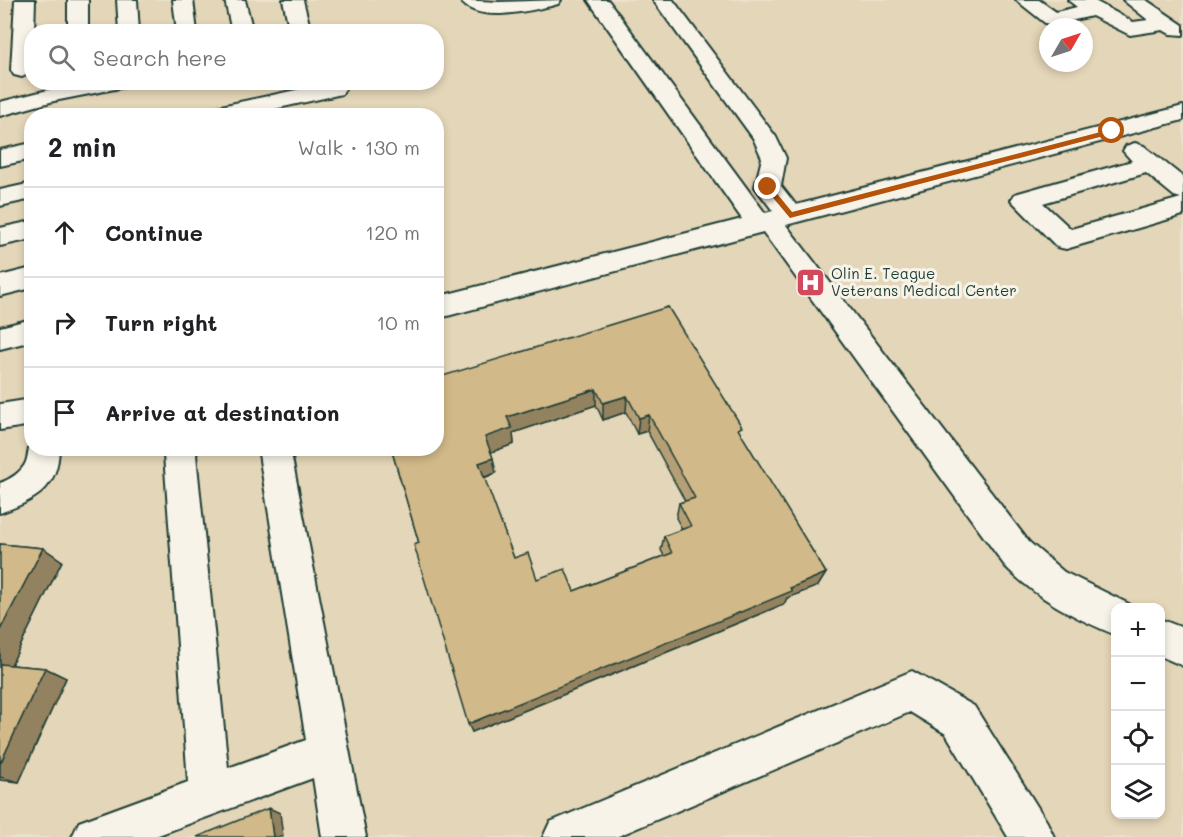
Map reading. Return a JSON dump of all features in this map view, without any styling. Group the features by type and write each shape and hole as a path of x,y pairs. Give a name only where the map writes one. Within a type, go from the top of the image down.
{"lane":[{"path":"18,71 25,0"},
{"path":"78,0 78,24"},
{"path":"128,0 129,24"},
{"path":"183,0 186,24"},
{"path":"235,0 241,24"},
{"path":"470,0 488,7 504,8 551,0"},
{"path":"598,0 773,220 1017,554 1035,574 1059,592 1111,615"},
{"path":"663,0 764,137 774,158 768,187 773,220"},
{"path":"1026,0 1052,19 1085,5 1130,29 1175,28"},
{"path":"1133,0 1175,28"},
{"path":"299,1 300,24"},
{"path":"0,109 76,90"},
{"path":"252,108 335,93"},
{"path":"444,306 1183,112"},
{"path":"1112,131 1183,190"},
{"path":"0,158 24,153"},
{"path":"1150,163 1024,200 1066,240 1183,206"},
{"path":"0,198 24,193"},
{"path":"0,237 24,232"},
{"path":"0,286 24,280"},
{"path":"0,338 24,332"},
{"path":"0,417 24,413"},
{"path":"0,498 22,490 42,467 43,456"},
{"path":"180,456 210,795"},
{"path":"275,456 344,837"},
{"path":"1165,639 1183,647"},
{"path":"565,837 912,691 960,720 1032,837"},
{"path":"94,837 329,752"}],"shaded area":[{"name":"Olin E. Teague Veterans Medical Center","path":"0,0 1183,0 1183,837 0,837"}],"building":[{"path":"668,307 742,427 738,429 826,573 790,588 792,591 468,724 414,545 419,543 393,456 444,456 444,376","holes":["596,389 603,403 627,396 639,418 649,415 695,498 679,503 691,526 664,536 672,553 574,591 565,569 537,579 528,553 514,558 479,463 493,458 485,437 512,428 507,417"]},
{"path":"0,544 43,548 0,630"},
{"path":"0,664 45,668 0,764"},
{"path":"269,808 273,837 197,837"}],"place":[{"name":"Olin E. Teague Veterans Medical Center","path":"810,282"}],"route":[{"path":"768,187 790,216 1112,131"}]}
